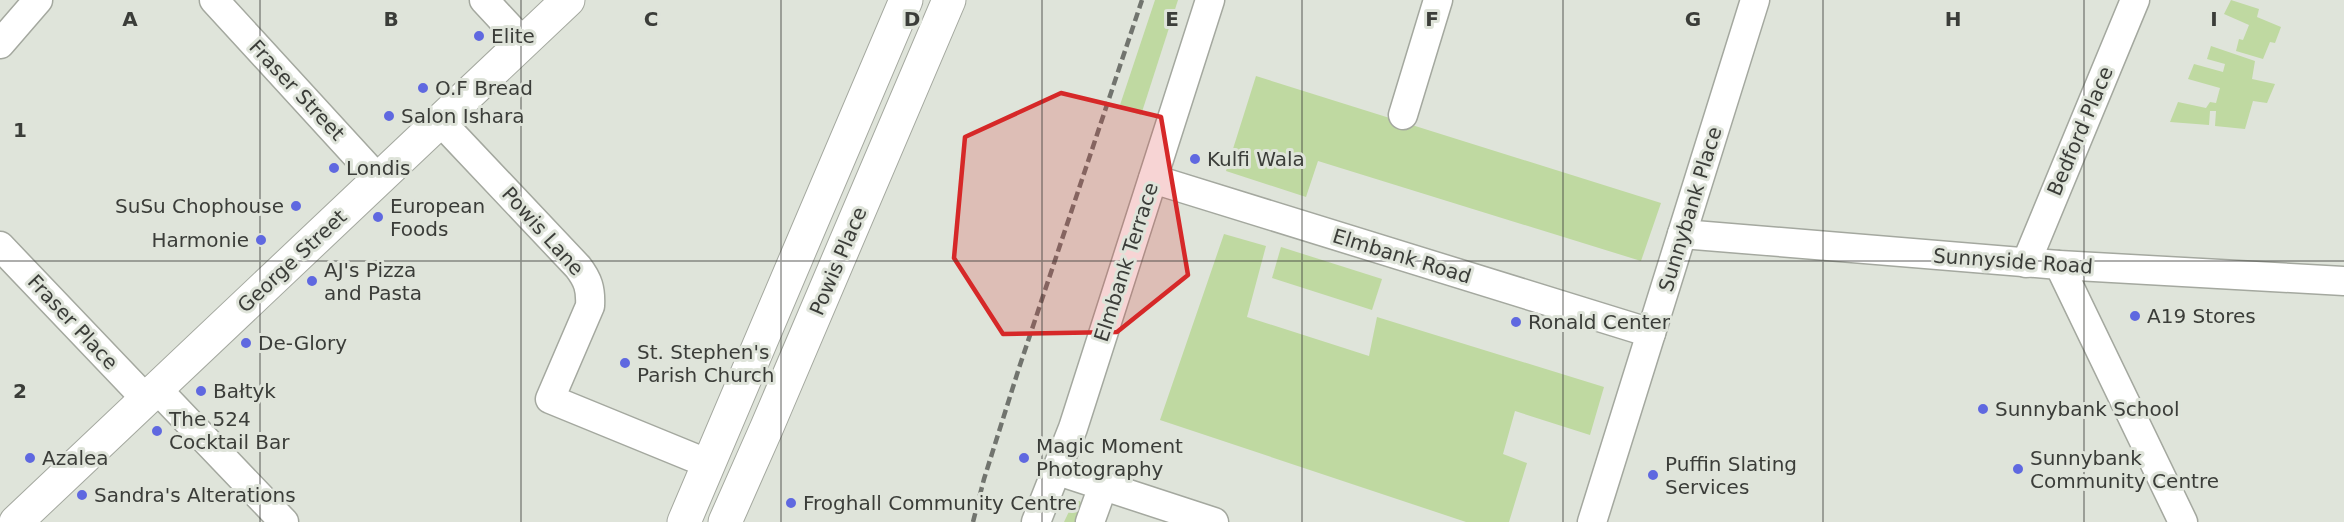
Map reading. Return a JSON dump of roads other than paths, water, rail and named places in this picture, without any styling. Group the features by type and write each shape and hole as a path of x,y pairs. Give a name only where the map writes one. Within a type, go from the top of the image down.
{"main road":[{"name":"George Street","path":"16,522 568,0"},
{"name":"Powis Place","path":"684,522 906,0"},
{"name":"Powis Place","path":"725,522 949,0"}],"street":[{"path":"0,44 38,0"},
{"name":"Fraser Street","path":"214,0 379,180"},
{"path":"483,0 524,43"},
{"name":"Elmbank Terrace","path":"1036,522 1058,471 1210,0"},
{"path":"1402,115 1438,0"},
{"name":"Sunnybank Place","path":"1592,522 1755,0"},
{"name":"Bedford Place","path":"2026,263 2134,0"},
{"name":"Powis Lane","path":"441,122 588,280 591,293 590,306 550,399 709,464"},
{"name":"Elmbank Road","path":"1154,179 1651,333"},
{"name":"Sunnyside Road","path":"1682,234 2026,263 2344,281"},
{"name":"Fraser Place","path":"0,246 284,522"},
{"path":"2059,265 2183,522"},
{"path":"1058,471 1215,522"},
{"path":"1090,522 1103,486"}],"railway":[{"path":"973,522 1019,368 1142,0"}],"place":[{"name":"Elite","path":"479,36"},
{"name":"O.F Bread","path":"423,88"},
{"name":"Salon Ishara","path":"389,116"},
{"name":"Kulfi Wala","path":"1195,159"},
{"name":"Londis","path":"334,168"},
{"name":"SuSu Chophouse","path":"296,206"},
{"name":"European Foods","path":"378,217"},
{"name":"Harmonie","path":"261,240"},
{"name":"AJ's Pizza and Pasta","path":"312,281"},
{"name":"A19 Stores","path":"2135,316"},
{"name":"Ronald Center","path":"1516,322"},
{"name":"De-Glory","path":"246,343"},
{"name":"St. Stephen's Parish Church","path":"625,363"},
{"name":"Bałtyk","path":"201,391"},
{"name":"Sunnybank School","path":"1983,409"},
{"name":"The 524 Cocktail Bar","path":"157,431"},
{"name":"Azalea","path":"30,458"},
{"name":"Magic Moment Photography","path":"1024,458"},
{"name":"Sunnybank Community Centre","path":"2018,469"},
{"name":"Puffin Slating Services","path":"1653,475"},
{"name":"Sandra's Alterations","path":"82,495"},
{"name":"Froghall Community Centre","path":"791,503"}]}
